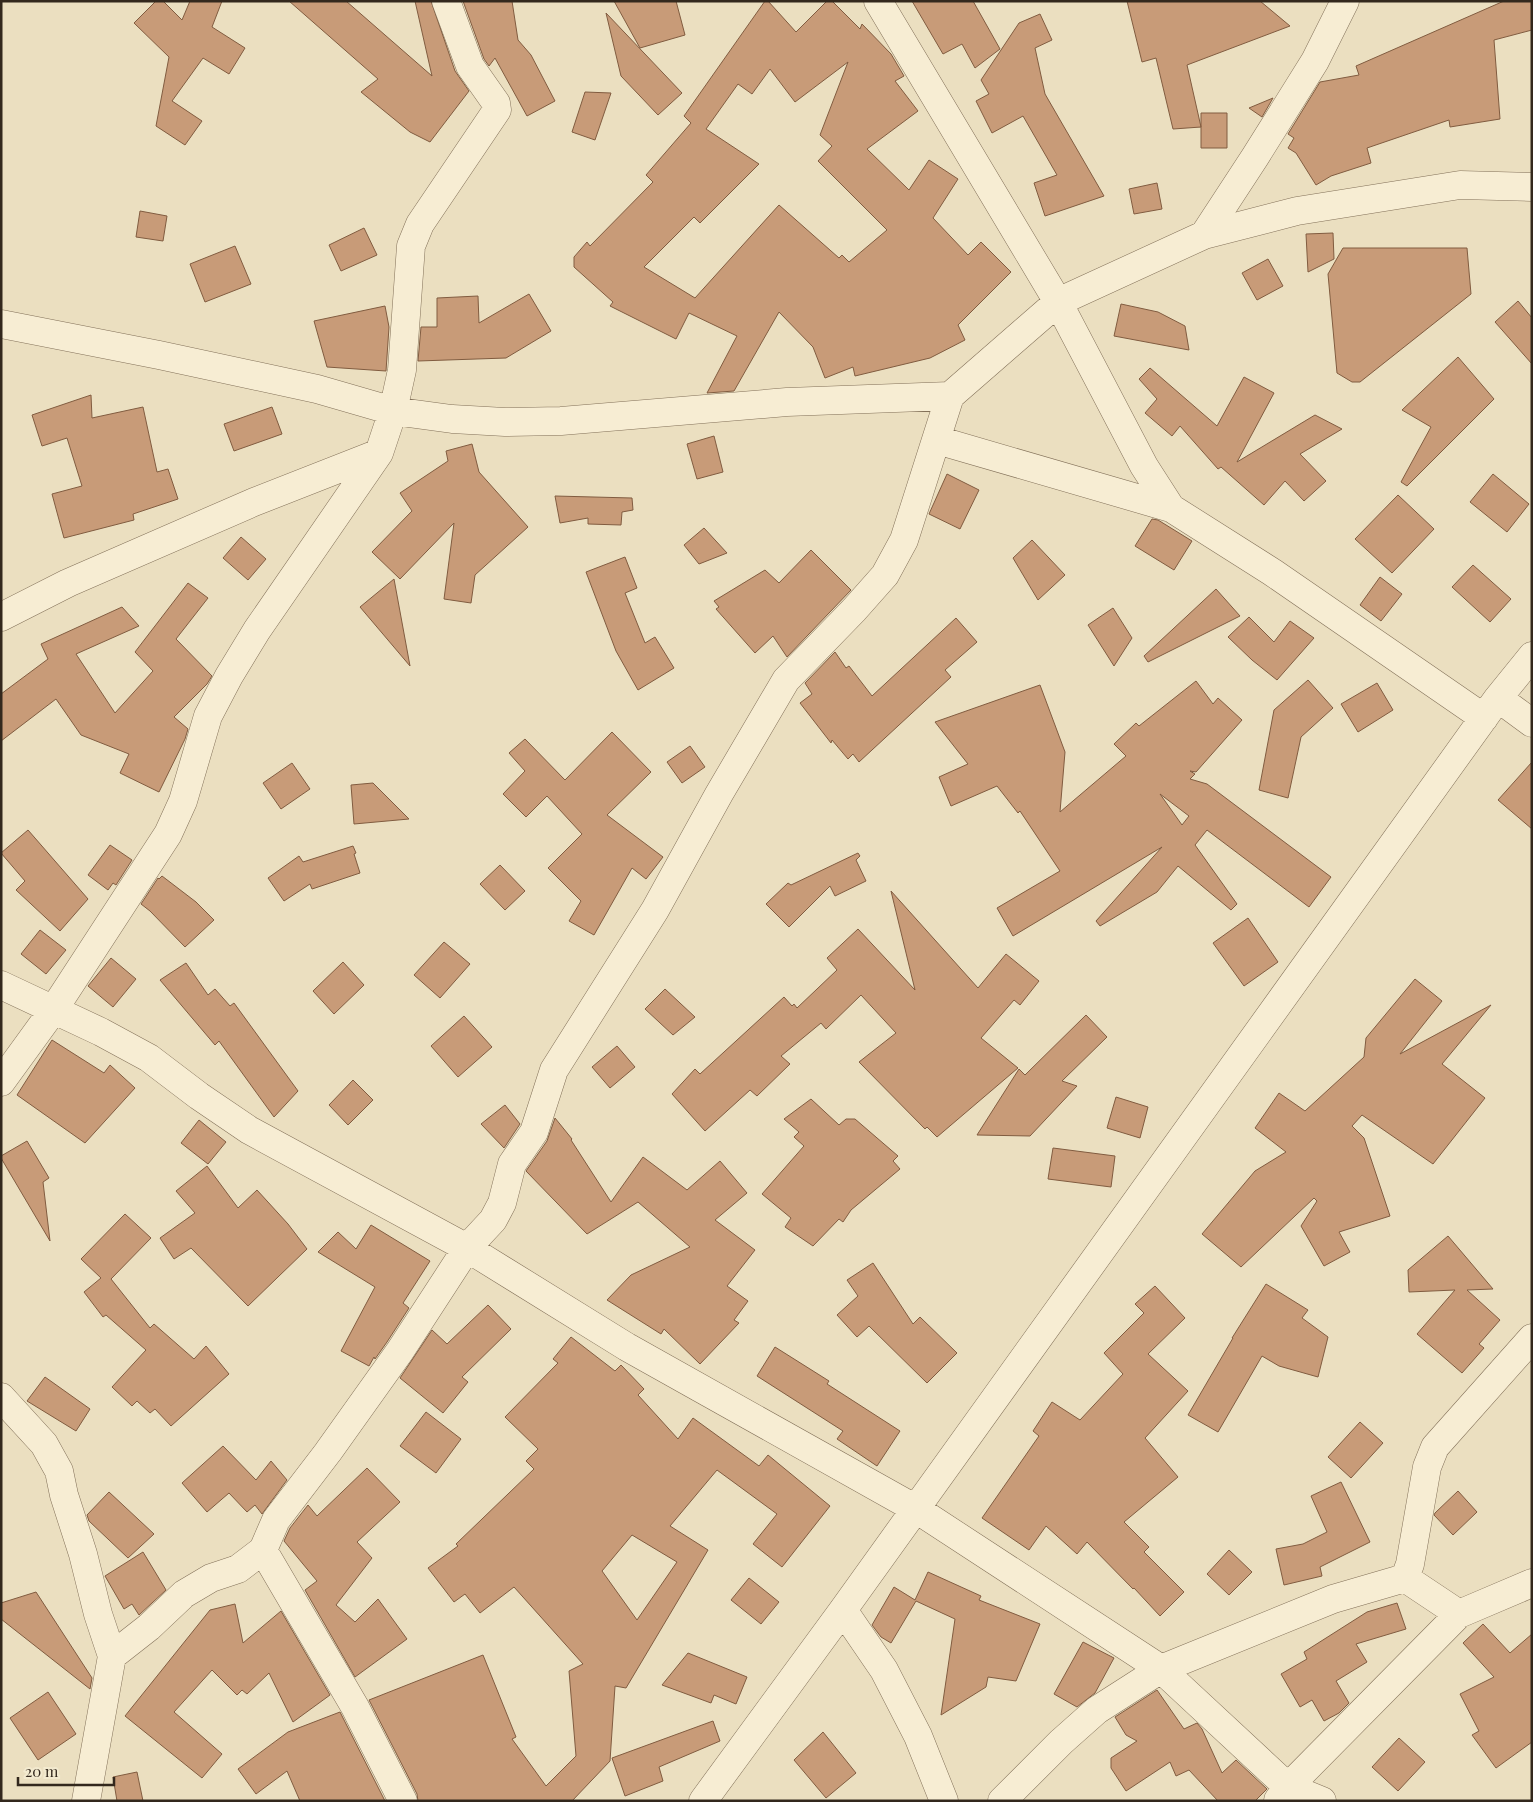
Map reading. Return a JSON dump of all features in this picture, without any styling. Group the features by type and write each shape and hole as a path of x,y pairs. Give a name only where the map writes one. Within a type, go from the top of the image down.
{"street":[{"path":"1,1082 54,1010 168,834 183,801 208,716 229,676 257,630 379,453 393,412 402,370 411,246 420,224 497,110 496,103 470,66 446,1"},
{"path":"878,1 1058,302 1140,457 1171,508"},
{"path":"1204,235 1315,61 1345,1"},
{"path":"112,1656 150,1627 184,1594 211,1578 238,1569 262,1550 276,1520 328,1452 400,1351 467,1248 493,1220 502,1203 512,1164 534,1132 554,1070 655,910 719,794 786,680 885,575 904,540 950,396 1058,302 1204,235 1297,211 1460,185 1532,186"},
{"path":"1,324 317,389 393,412 452,419 505,422 542,421 787,402 950,396"},
{"path":"937,440 1171,508 1491,708 1532,723"},
{"path":"1,617 68,583 236,509 379,453"},
{"path":"703,1801 916,1509 1491,708 1532,656"},
{"path":"1,985 149,1058 248,1130 467,1248 626,1347 916,1509 1161,1669 1283,1794 1322,1801"},
{"path":"1405,1578 1410,1564 1427,1466 1435,1447 1532,1338"},
{"path":"1,1397 44,1444 59,1470 64,1496 83,1554 98,1614 112,1656 86,1801"},
{"path":"262,1550 354,1706 403,1801"},
{"path":"1405,1578 1458,1614"},
{"path":"1002,1801 1096,1710 1161,1669 1333,1599 1405,1578"},
{"path":"1283,1794 1458,1614 1532,1583"},
{"path":"843,1610 884,1670 918,1736 944,1801"}],"building":[{"path":"156,1 163,1 182,20 190,1 222,1 212,27 245,48 229,74 203,58 172,101 202,121 185,145 156,126 169,57 134,23"},
{"path":"289,1 346,1 432,76 415,1 431,1 455,71 469,91 430,142 410,132 361,92 378,79"},
{"path":"463,1 512,1 518,40 531,55 555,101 527,116 495,58 489,66 484,59"},
{"path":"614,1 676,1 685,35 640,48"},
{"path":"765,1 768,1 796,32 827,1 832,1 860,29 862,24 891,54 904,76 895,81 918,111 867,149 909,190 929,160 958,179 933,218 968,255 981,242 1011,272 958,325 965,340 930,358 855,376 853,367 825,378 813,347 779,312 734,391 707,393 737,336 689,313 676,339 610,306 613,302 574,267 574,257 587,242 590,246 653,182 646,175 691,123 684,116","holes":["848,62 820,135 832,146 818,161 887,230 849,262 842,255 839,258 779,205 695,298 644,267 694,217 700,223 759,164 706,129 738,84 752,94 770,69 795,102"]},
{"path":"912,1 973,1 1000,49 975,68 962,44 943,54"},
{"path":"1127,1 1260,1 1290,26 1187,65 1201,127 1173,129 1156,58 1142,62"},
{"path":"1504,1 1532,1 1532,30 1494,40 1500,119 1450,127 1449,120 1367,148 1371,163 1331,176 1316,185 1296,153 1288,148 1294,138 1288,134 1320,82 1359,75 1356,66"},
{"path":"606,13 682,93 658,115 621,76"},
{"path":"1040,14 1052,40 1035,48 1045,94 1104,196 1045,216 1034,183 1057,175 1023,116 992,133 976,101 989,94 981,80 1019,23"},
{"path":"585,92 611,93 595,140 572,132"},
{"path":"1273,98 1262,117 1249,108"},
{"path":"1201,113 1227,113 1227,148 1201,148"},
{"path":"1157,183 1162,209 1134,214 1129,189"},
{"path":"140,211 167,216 163,241 136,237"},
{"path":"364,228 377,255 341,271 329,245"},
{"path":"1333,233 1334,259 1308,272 1306,234"},
{"path":"235,246 251,284 205,302 190,264"},
{"path":"1343,248 1467,248 1471,294 1360,382 1352,382 1337,373 1328,274"},
{"path":"1268,259 1283,286 1257,300 1242,273"},
{"path":"529,294 551,331 506,358 418,361 421,327 437,327 437,298 478,296 479,323"},
{"path":"1518,301 1532,318 1532,364 1495,322"},
{"path":"1121,304 1158,312 1185,326 1189,350 1114,336"},
{"path":"385,306 389,327 386,371 327,367 314,321"},
{"path":"1458,357 1494,399 1407,486 1401,482 1431,427 1402,410"},
{"path":"1150,368 1217,426 1244,377 1274,393 1237,462 1315,415 1342,429 1300,454 1326,481 1304,501 1285,481 1264,505 1221,467 1218,469 1180,426 1172,436 1145,413 1157,399 1139,379"},
{"path":"91,395 92,418 143,407 157,472 168,469 178,499 133,514 134,520 64,538 52,494 82,486 67,438 42,446 32,415"},
{"path":"272,407 282,434 234,451 224,424"},
{"path":"714,436 723,472 697,479 687,444"},
{"path":"472,444 479,472 528,527 475,575 471,603 444,599 454,523 400,579 372,552 412,511 400,493 448,461 446,451"},
{"path":"947,474 979,490 960,529 929,514"},
{"path":"1493,474 1529,504 1507,532 1470,502"},
{"path":"1398,495 1434,529 1392,573 1355,539"},
{"path":"555,496 632,498 633,510 622,512 621,525 588,524 588,518 560,523"},
{"path":"1152,519 1158,520 1192,541 1174,570 1135,546"},
{"path":"704,528 727,553 699,564 684,545"},
{"path":"241,537 266,559 248,580 223,558"},
{"path":"1032,540 1065,575 1038,600 1013,558"},
{"path":"811,550 851,590 787,657 773,636 755,653 716,609 719,607 714,601 765,570 779,583"},
{"path":"625,557 637,588 625,593 645,643 655,637 674,668 638,690 616,651 586,572"},
{"path":"1473,565 1511,599 1490,622 1452,587"},
{"path":"1380,577 1402,594 1381,621 1360,605"},
{"path":"394,579 410,666 360,607"},
{"path":"188,583 208,598 176,639 212,676 207,684 174,717 188,729 159,792 120,773 129,754 81,735 56,699 1,741 1,694 48,659 41,644 122,607 139,626 76,654 115,713 153,671 135,652"},
{"path":"1216,589 1240,616 1148,662 1144,656"},
{"path":"1113,608 1132,638 1114,666 1088,625"},
{"path":"1249,617 1274,642 1290,621 1314,638 1277,680 1228,637"},
{"path":"956,618 977,642 945,670 951,677 859,762 853,754 848,759 832,740 831,743 800,703 812,694 805,683 835,652 846,668 849,666 872,696"},
{"path":"1308,680 1333,708 1301,737 1288,798 1259,790 1274,710"},
{"path":"1196,681 1213,704 1218,698 1242,720 1196,772 1190,771 1195,774 1190,779 1207,784 1331,877 1309,907 1207,830 1195,845 1237,904 1231,910 1178,866 1157,892 1100,926 1096,921 1162,847 1013,936 997,908 1060,871 1020,811 1018,813 997,786 951,806 939,777 968,764 935,722 1040,685 1065,752 1060,812 1126,756 1114,744 1136,723 1139,726","holes":["1160,794 1189,816 1182,825"]},
{"path":"1377,683 1393,710 1358,732 1341,704"},
{"path":"612,732 651,772 607,815 663,857 646,879 632,868 594,935 569,921 581,901 548,868 582,834 547,796 526,817 503,794 525,771 509,753 525,739 565,780"},
{"path":"690,746 705,767 682,783 667,762"},
{"path":"1532,762 1532,829 1498,800"},
{"path":"292,763 310,789 281,809 263,783"},
{"path":"373,783 409,819 354,824 351,785"},
{"path":"28,830 88,899 60,931 16,890 25,881 1,853"},
{"path":"110,845 132,860 116,885 113,883 108,890 88,875"},
{"path":"353,846 360,873 312,889 310,884 284,901 268,878 299,856 303,862"},
{"path":"858,853 860,856 856,860 866,881 835,896 830,886 789,927 766,904 788,883 791,885"},
{"path":"500,865 525,891 505,910 480,884"},
{"path":"162,876 196,902 214,920 185,947 141,904 158,878"},
{"path":"891,891 978,988 1006,954 1039,981 1020,1005 1014,1000 981,1038 1018,1068 937,1137 927,1127 925,1129 859,1062 896,1033 861,995 826,1029 821,1023 781,1056 790,1064 757,1096 750,1090 705,1131 672,1094 695,1069 700,1074 784,997 792,1006 794,1004 797,1008 837,970 827,958 858,929 915,990"},
{"path":"1248,918 1278,962 1244,986 1213,943"},
{"path":"40,930 66,950 46,974 21,954"},
{"path":"444,942 470,964 440,998 414,975"},
{"path":"111,958 136,979 113,1007 88,986"},
{"path":"343,962 364,985 334,1014 313,991"},
{"path":"186,963 208,995 215,989 230,1006 234,1003 298,1091 274,1117 219,1041 215,1045 160,980"},
{"path":"1415,979 1442,1001 1400,1054 1491,1005 1442,1064 1485,1098 1433,1164 1362,1115 1352,1126 1364,1138 1390,1216 1339,1232 1350,1252 1324,1266 1301,1226 1317,1201 1314,1198 1241,1267 1202,1234 1255,1171 1286,1152 1255,1128 1279,1093 1305,1111 1364,1057 1366,1038"},
{"path":"665,989 695,1017 673,1035 645,1009"},
{"path":"1086,1015 1107,1037 1062,1081 1077,1086 1030,1136 977,1135 1019,1069 1025,1075"},
{"path":"464,1016 492,1047 458,1077 431,1046"},
{"path":"52,1040 104,1073 110,1065 135,1088 85,1143 17,1095"},
{"path":"617,1046 635,1067 610,1088 592,1067"},
{"path":"353,1080 373,1100 348,1125 329,1105"},
{"path":"1116,1097 1148,1107 1140,1138 1107,1128"},
{"path":"811,1099 839,1125 846,1119 855,1119 898,1156 893,1161 900,1169 851,1210 843,1222 839,1219 813,1246 785,1227 791,1218 762,1194 804,1146 794,1137 799,1132 784,1119"},
{"path":"505,1105 520,1124 504,1148 481,1124"},
{"path":"555,1118 572,1139 611,1202 643,1157 687,1190 720,1161 747,1193 715,1220 755,1250 727,1286 748,1301 734,1320 739,1323 700,1364 664,1329 661,1334 607,1300 631,1275 690,1247 638,1202 587,1234 526,1171 547,1141"},
{"path":"199,1120 226,1142 208,1164 181,1143"},
{"path":"27,1141 49,1178 43,1182 50,1241 1,1158 1,1156"},
{"path":"1053,1148 1115,1156 1111,1187 1048,1179"},
{"path":"207,1166 238,1208 257,1190 288,1224 307,1249 248,1306 191,1248 174,1259 160,1238 195,1213 176,1191"},
{"path":"125,1214 151,1238 111,1279 150,1328 154,1324 194,1359 206,1346 229,1374 171,1426 155,1409 150,1413 137,1401 132,1406 112,1387 146,1350 106,1315 103,1317 84,1292 101,1278 81,1259"},
{"path":"371,1225 430,1261 403,1303 409,1308 369,1366 341,1351 375,1287 318,1252 338,1232 356,1249"},
{"path":"1448,1236 1493,1289 1467,1290 1500,1320 1479,1344 1484,1348 1462,1373 1417,1334 1455,1290 1409,1292 1408,1270"},
{"path":"873,1263 913,1324 920,1317 957,1353 927,1383 869,1326 857,1337 837,1315 858,1296 847,1280"},
{"path":"1266,1284 1308,1310 1302,1318 1328,1337 1318,1377 1279,1366 1262,1356 1218,1432 1188,1415 1232,1338"},
{"path":"1155,1286 1185,1318 1148,1354 1188,1391 1145,1438 1178,1477 1124,1522 1149,1547 1144,1552 1184,1592 1160,1616 1087,1542 1077,1554 1046,1526 1029,1550 982,1518 1039,1436 1033,1431 1052,1402 1080,1420 1123,1374 1104,1353 1144,1313 1135,1304"},
{"path":"488,1305 511,1329 462,1377 468,1382 443,1413 400,1378 432,1330 447,1344"},
{"path":"571,1337 615,1371 621,1365 644,1389 638,1395 678,1439 693,1418 759,1466 768,1455 830,1506 782,1567 753,1544 777,1514 717,1470 670,1526 708,1550 626,1688 615,1686 610,1761 572,1801 418,1801 417,1794 369,1700 483,1655 516,1737 512,1739 546,1786 576,1756 569,1671 583,1664 514,1587 480,1613 465,1594 454,1602 428,1568 458,1546 456,1544 534,1469 526,1461 538,1449 505,1417 558,1363 553,1359","holes":["632,1535 677,1562 637,1620 602,1571"]},
{"path":"775,1347 829,1381 827,1384 900,1431 877,1466 837,1439 843,1431 757,1376"},
{"path":"45,1377 90,1409 76,1431 27,1401"},
{"path":"426,1412 461,1439 436,1473 400,1446"},
{"path":"1360,1422 1383,1443 1351,1478 1328,1457"},
{"path":"223,1446 256,1480 271,1461 287,1480 262,1514 255,1505 247,1512 229,1493 207,1512 182,1483"},
{"path":"367,1468 400,1502 357,1542 372,1558 336,1605 355,1622 378,1599 407,1639 355,1677 305,1590 317,1581 284,1541 290,1528 308,1505 317,1516"},
{"path":"1341,1482 1370,1542 1320,1567 1322,1576 1284,1585 1276,1549 1303,1544 1327,1532 1311,1496"},
{"path":"1458,1491 1477,1512 1453,1535 1434,1515"},
{"path":"109,1492 154,1534 128,1558 89,1521 87,1515"},
{"path":"1229,1550 1252,1572 1229,1595 1207,1574"},
{"path":"143,1552 166,1590 139,1615 132,1604 124,1609 105,1576"},
{"path":"928,1572 981,1596 979,1600 1040,1624 1016,1681 988,1677 986,1687 941,1715 955,1619 916,1601 891,1643 881,1637 872,1625 894,1587 915,1600"},
{"path":"749,1578 779,1602 761,1624 731,1600"},
{"path":"36,1592 92,1678 90,1689 1,1619 1,1603"},
{"path":"1397,1603 1406,1629 1356,1644 1367,1662 1336,1681 1349,1703 1339,1713 1324,1721 1312,1700 1300,1707 1281,1674 1307,1659 1304,1652 1367,1612"},
{"path":"235,1604 243,1643 281,1611 330,1695 293,1722 269,1673 247,1694 242,1690 237,1695 212,1670 174,1712 222,1754 202,1778 125,1716 210,1610"},
{"path":"1483,1624 1510,1653 1532,1634 1532,1742 1496,1768 1472,1735 1479,1731 1460,1694 1494,1677 1463,1643"},
{"path":"1083,1642 1114,1658 1095,1693 1077,1707 1054,1694"},
{"path":"688,1653 747,1677 736,1704 714,1695 711,1703 662,1685"},
{"path":"1157,1690 1184,1729 1197,1723 1202,1729 1222,1773 1236,1760 1267,1789 1255,1801 1218,1801 1189,1770 1176,1776 1170,1762 1126,1791 1111,1768 1111,1758 1137,1741 1126,1735 1115,1717"},
{"path":"48,1692 76,1734 38,1760 10,1718"},
{"path":"340,1712 385,1801 300,1801 287,1771 256,1794 238,1769 288,1732"},
{"path":"713,1721 720,1741 659,1767 663,1781 625,1796 612,1758"},
{"path":"823,1732 856,1773 826,1798 794,1760"},
{"path":"1399,1738 1425,1762 1398,1791 1372,1767"},
{"path":"137,1772 143,1801 117,1801 113,1777"}]}
